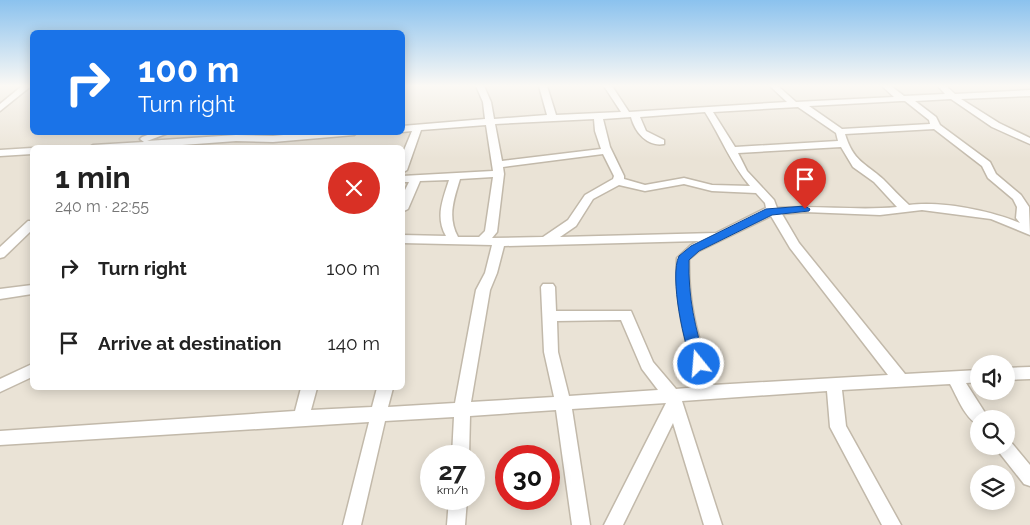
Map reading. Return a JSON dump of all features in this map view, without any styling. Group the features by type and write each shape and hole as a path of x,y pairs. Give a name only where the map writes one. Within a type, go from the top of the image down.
{"street":[{"path":"482,241 491,232 499,170 492,141 489,110"},
{"path":"550,110 552,118"},
{"path":"627,110 646,138 661,142"},
{"path":"405,129 552,118 699,110"},
{"path":"707,110 724,135 743,172 770,202 772,211 794,245 901,380"},
{"path":"807,110 840,132 936,126"},
{"path":"920,110 933,120 936,126 986,164 992,176 1017,197 1023,207 1022,218 1030,229"},
{"path":"973,110 1030,141"},
{"path":"599,117 598,123 606,151 619,176 618,181"},
{"path":"405,162 417,128"},
{"path":"840,132 844,144 857,165 878,180 906,209"},
{"path":"129,145 158,135"},
{"path":"230,135 236,138"},
{"path":"140,145 236,138 273,139 314,135"},
{"path":"289,145 292,137"},
{"path":"731,150 844,144"},
{"path":"0,154 30,151"},
{"path":"405,179 456,176 499,170 518,160 579,156 606,151"},
{"path":"454,240 447,229 445,206 456,176"},
{"path":"405,203 416,178"},
{"path":"546,241 572,223 589,197 618,181 645,188 684,182 712,188 758,190"},
{"path":"707,392 686,318 682,264 688,253 717,237 772,211 805,209 871,213 922,207 990,215 1030,229"},
{"path":"0,254 30,226"},
{"path":"405,239 499,242 717,237"},
{"path":"461,445 462,410 483,290 491,273 499,242"},
{"path":"548,287 551,352 563,402 581,525"},
{"path":"0,294 30,290"},
{"path":"549,316 626,315 647,365 673,400 713,525"},
{"path":"0,386 30,371"},
{"path":"1015,374 1030,373"},
{"path":"0,438 301,418 462,410 563,402 673,400 707,392 970,377"},
{"path":"955,378 974,410"},
{"path":"834,385 838,427 892,525"},
{"path":"301,418 308,390"},
{"path":"352,525 385,390"},
{"path":"613,525 673,400"},
{"path":"1011,455 1030,478"},
{"path":"456,525 457,510"}],"shaded area":[{"path":"0,110 30,110 30,135 405,135 405,110 1030,110 1030,525 0,525"}],"route":[{"path":"699,364 686,318 682,288 684,288 683,258 695,248 770,212 805,209"}]}
